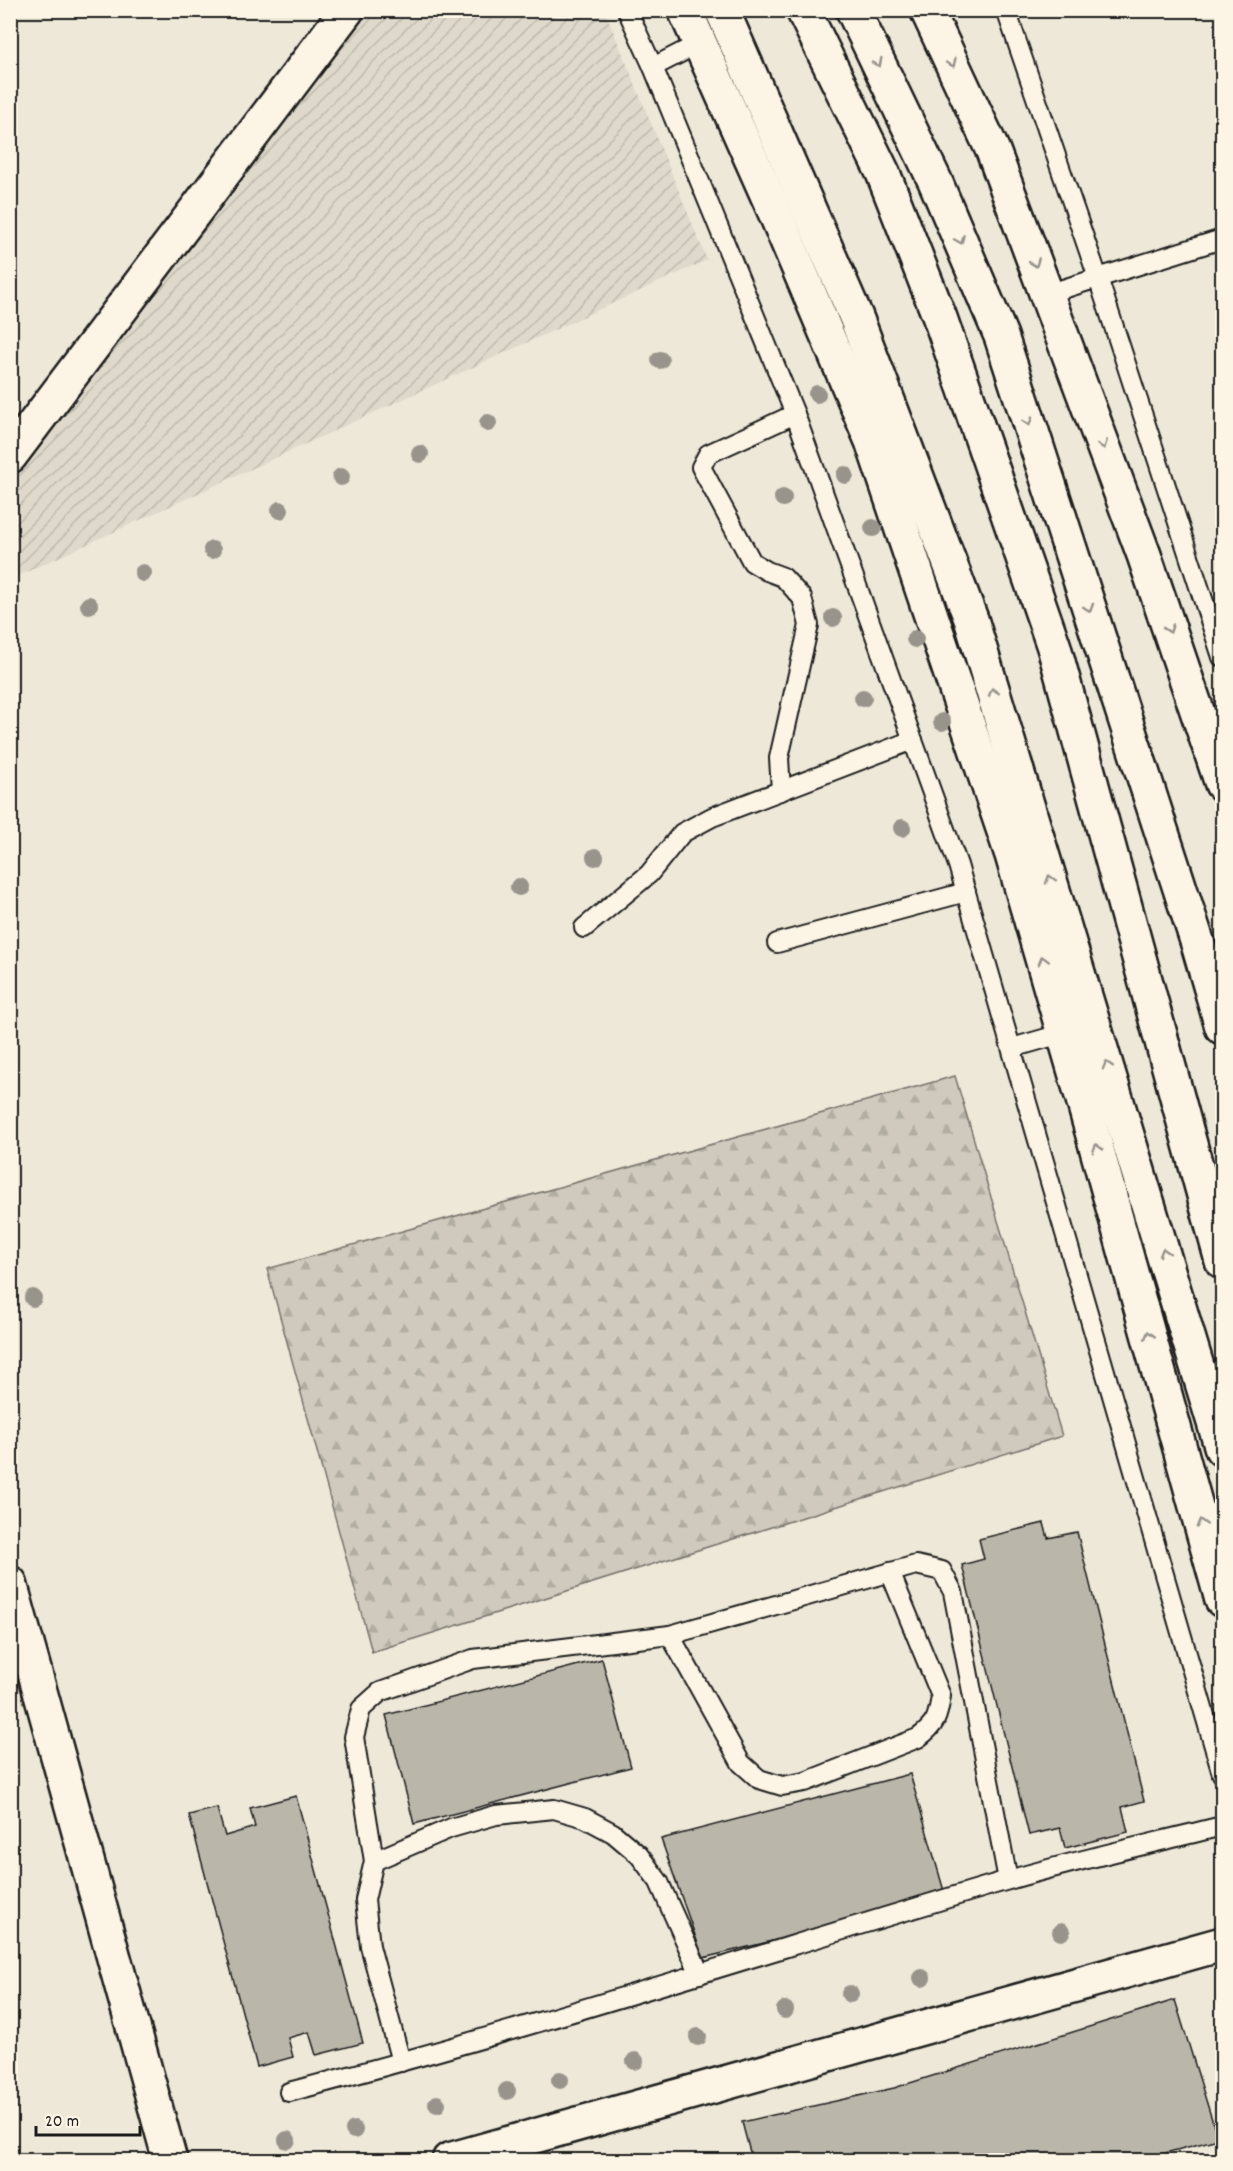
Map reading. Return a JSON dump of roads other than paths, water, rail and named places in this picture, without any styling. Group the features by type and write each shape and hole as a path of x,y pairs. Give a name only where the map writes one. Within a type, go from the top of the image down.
{"main road":[{"path":"10,456 347,10"},
{"path":"685,10 774,210 872,441 1012,855 1222,1600"},
{"path":"722,10 856,317 971,619 1222,1449"},
{"path":"803,10 883,173 940,318 1054,647 1222,1262"},
{"path":"853,10 934,181 1001,336 1222,1027"},
{"path":"927,10 993,151 1144,555 1222,784"},
{"path":"10,1583 170,2160"},
{"path":"450,2160 1222,1944"}],"lane":[{"path":"627,10 653,67 795,414 966,892 1218,1740 1222,1774"},
{"path":"1006,10 1098,278 1222,657"},
{"path":"653,67 700,44"},
{"path":"1047,294 1222,239"},
{"path":"782,791 779,758 809,625 802,598 783,577 766,571 752,562 701,467 708,454 795,414"},
{"path":"584,928 649,874 682,833 712,818 913,740"},
{"path":"777,943 966,892"},
{"path":"1012,1048 1064,1033"},
{"path":"401,2062 370,1946 365,1900 374,1861 354,1737 361,1709 380,1692 473,1659 670,1635 916,1565 942,1571 953,1592 1008,1880"},
{"path":"670,1635 741,1763 759,1779 782,1786 805,1782 918,1738 932,1728 939,1713 941,1696 890,1572"},
{"path":"374,1861 451,1828 496,1815 554,1809 585,1818 613,1833 639,1855 659,1882 700,1974"},
{"path":"289,2092 401,2062 700,1974 1008,1880 1222,1826"}]}
